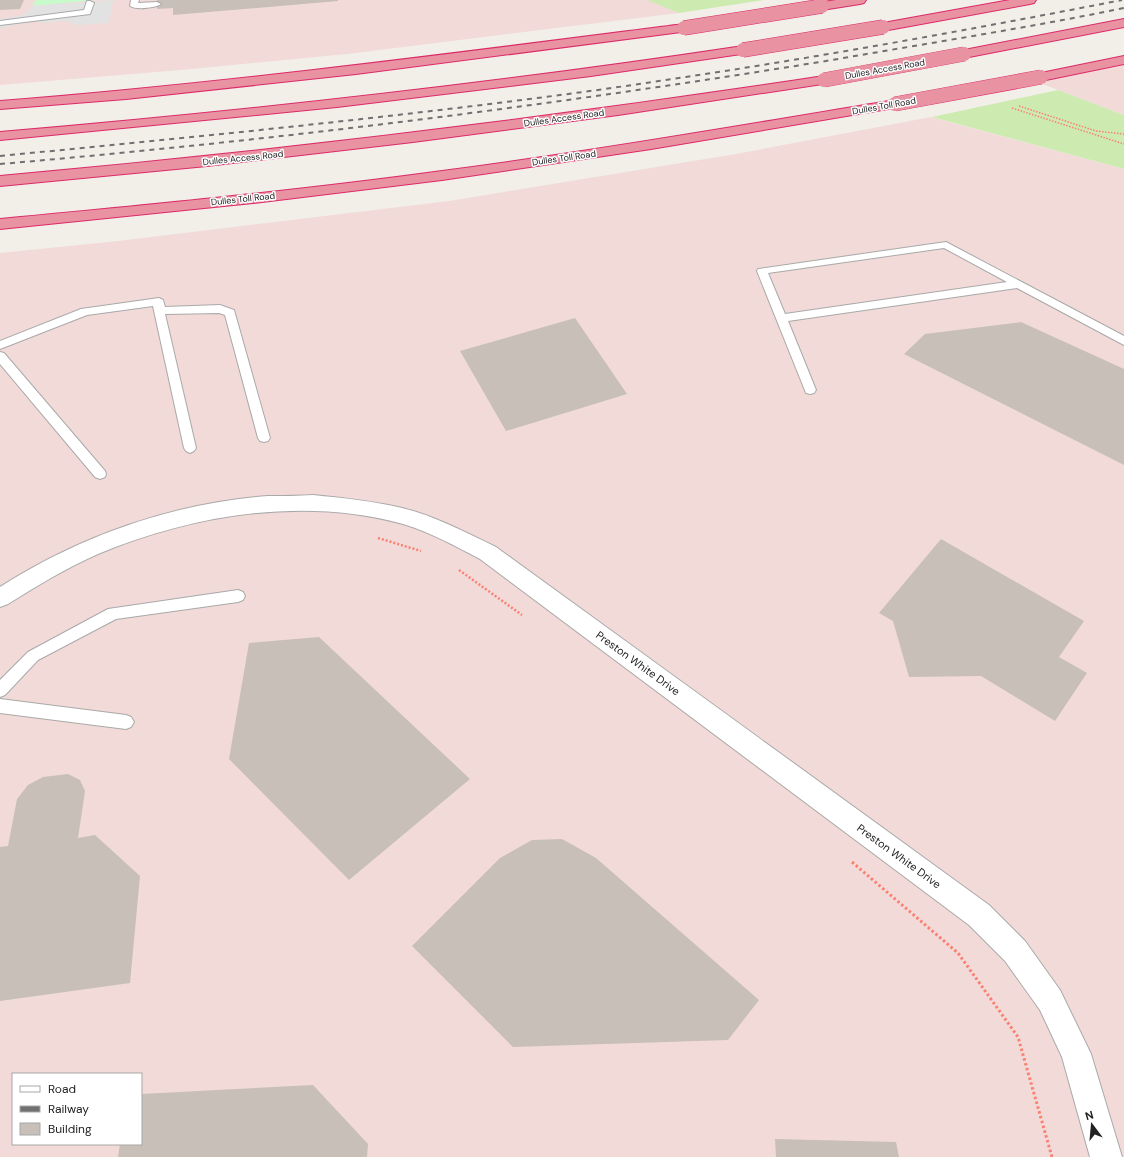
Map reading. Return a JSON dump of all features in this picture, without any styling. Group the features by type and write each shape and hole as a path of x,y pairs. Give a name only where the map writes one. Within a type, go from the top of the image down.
{"highway":[{"path":"0,105 126,95 463,58 684,28 860,0"},
{"path":"0,136 252,112 589,72 744,50 884,27 1030,0"},
{"name":"Dulles Access Road","path":"0,181 247,158 461,132 712,97 824,80 1124,23"},
{"name":"Dulles Toll Road","path":"0,224 262,197 497,168 680,141 895,104 1124,60"}],"street":[{"name":"Preston White Drive","path":"0,598 49,568 106,542 168,522 203,513 256,505 308,503 357,507 402,516 445,531 488,553 979,915 1015,951 1050,1000 1076,1054 1106,1157"}],"lane":[{"path":"134,0 134,6 157,4"},
{"path":"0,23 87,12 90,3"},
{"path":"810,390 762,271 946,245 1124,341"},
{"path":"781,318 1018,284"},
{"path":"0,345 85,312 159,302 159,311 190,448"},
{"path":"159,311 220,309 230,313 264,438"},
{"path":"0,356 100,474"},
{"path":"0,690 33,656 113,613 238,596"},
{"path":"0,706 126,722"}],"path":[{"path":"1093,134 1096,131"},
{"path":"377,538 427,553"},
{"path":"454,566 524,616"},
{"path":"851,861 958,953 1018,1037 1052,1157"}],"shaded area":[{"path":"0,0 648,0 679,13 347,54 0,85"},
{"path":"113,0 109,23 77,25 65,21 40,23 36,21 0,28 0,19 24,15 33,6"},
{"path":"1124,58 1124,115 1029,79"},
{"path":"931,117 1124,169 1124,1157 0,1157 0,253 118,241 449,201 736,154"}],"green space":[{"path":"35,0 96,0 33,6"},
{"path":"647,0 764,0 679,13"},
{"path":"1058,90 1124,115 1124,169 932,117"}],"building":[{"path":"0,0 24,0 20,9 0,10"},
{"path":"157,0 338,1 173,15 173,8 157,9"},
{"path":"575,318 627,394 506,431 460,351"},
{"path":"1021,322 1124,369 1124,465 904,354 925,334"},
{"path":"941,539 1084,621 1059,657 1087,673 1055,721 981,676 909,677 893,621 879,613"},
{"path":"319,637 470,779 349,880 229,759 249,643"},
{"path":"68,774 80,780 85,791 78,838 95,835 140,876 130,983 0,1001 0,847 8,846 17,799 28,785 43,777"},
{"path":"562,839 596,858 759,1000 728,1040 513,1047 412,946 500,858 532,840"},
{"path":"313,1085 368,1144 367,1157 118,1157 120,1145 142,1145 142,1094"},
{"path":"775,1139 896,1142 899,1157 776,1157"}],"railway":[{"path":"0,156 365,119 583,92 853,50 1122,0"},
{"path":"0,164 209,144 417,120 625,92 832,60 1015,29 1124,8"}]}
